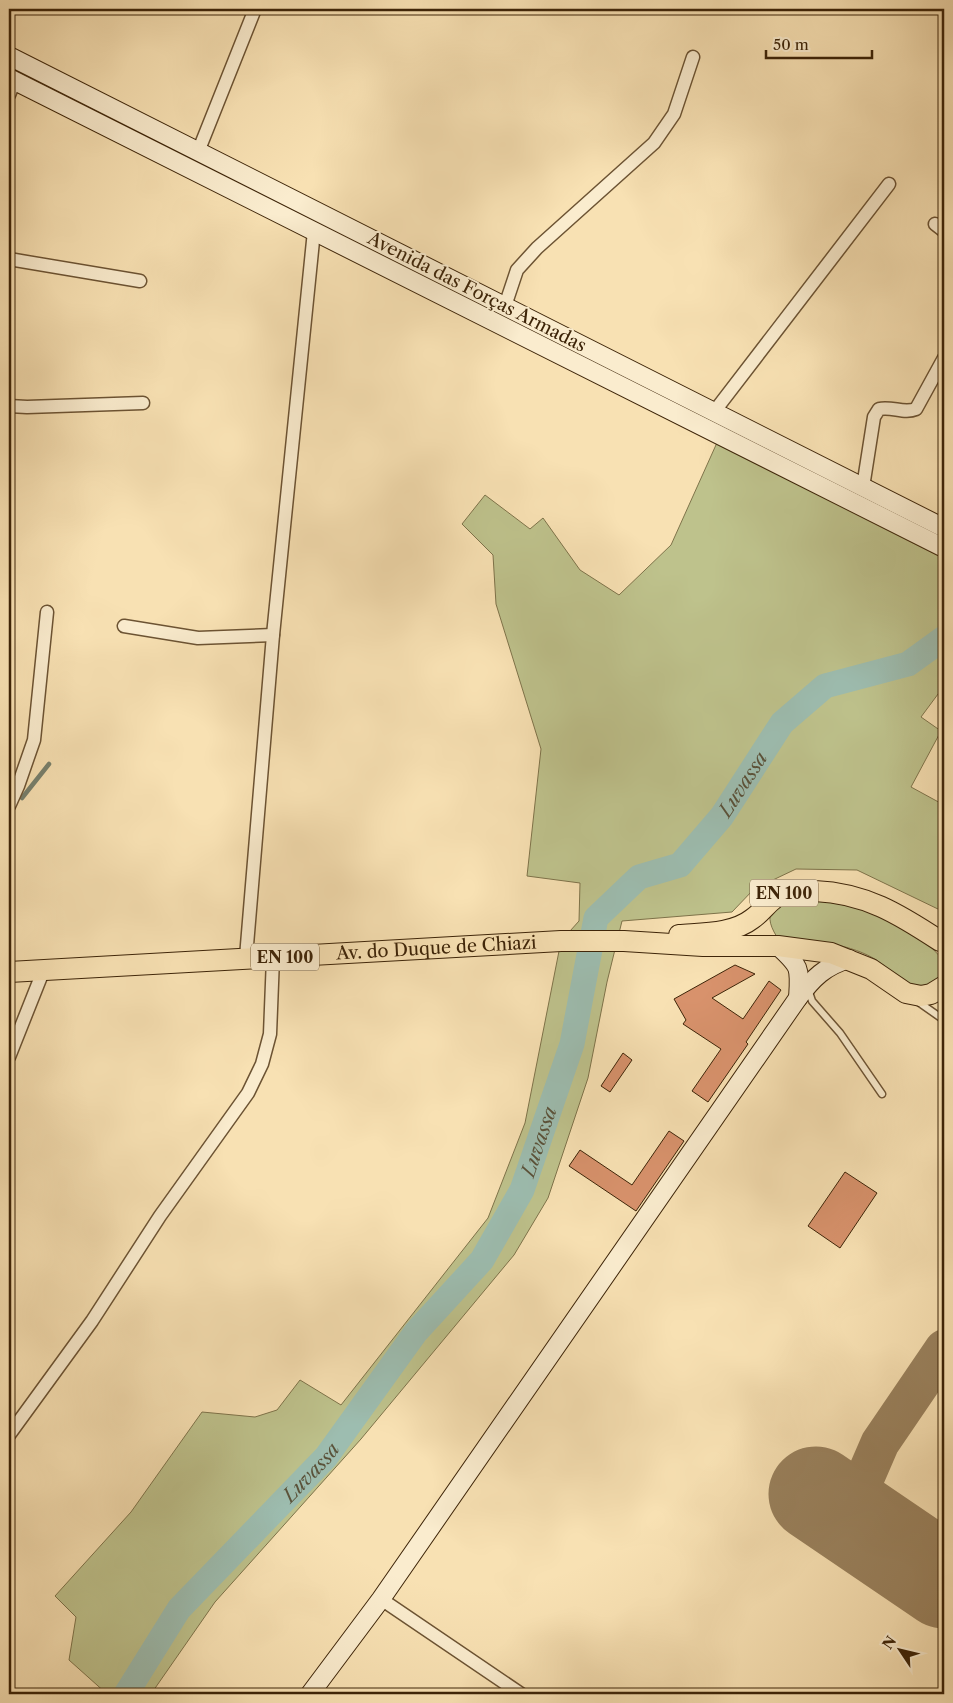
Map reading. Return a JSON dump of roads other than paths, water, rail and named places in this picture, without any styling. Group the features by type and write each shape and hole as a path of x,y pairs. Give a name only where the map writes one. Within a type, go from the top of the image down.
{"main road":[{"name":"Avenida das Forças Armadas","path":"9,56 944,528"},
{"name":"Avenida das Forças Armadas","path":"11,84 314,231 944,548"},
{"name":"Av. do Duque de Chiazi","path":"624,941 738,928 752,919 773,899 786,892 802,890 830,891 855,896 877,904 903,917 943,942"},
{"name":"EN 100","path":"773,899 765,912 763,925 768,936 778,946"},
{"name":"Av. do Duque de Chiazi","path":"9,972 44,968 273,958 562,941 624,941 703,946 778,946 831,953 871,969 906,993"},
{"path":"778,946 790,957 800,973 802,992"},
{"path":"310,1694 381,1599 802,992 820,973 835,964 850,959"},
{"path":"906,993 921,996 931,994 944,986"}],"street":[{"path":"198,152 255,9"},
{"path":"505,306 518,270 537,248 654,143 674,114 693,57"},
{"path":"714,412 889,184"},
{"path":"246,958 273,635 314,231"},
{"path":"9,259 140,281"},
{"path":"863,487 874,417 879,409 886,407 909,412 916,409 944,358"},
{"path":"9,406 143,403"},
{"path":"9,806 34,740 47,612"},
{"path":"124,626 198,638 273,635"},
{"path":"9,1435 92,1321 160,1216 248,1093 262,1064 270,1034 273,958"},
{"path":"9,1057 44,968"},
{"path":"381,1599 521,1694"}],"lane":[{"path":"802,992 840,1034 882,1094"},
{"path":"906,993 944,1020"}],"waterway":[{"name":"Luvassa","path":"126,1694 179,1609 326,1457 416,1332 482,1260 522,1190 572,1044 596,918 639,877 680,865 722,816 782,723 825,686 908,664 944,638"},
{"path":"22,798 49,764"}]}
